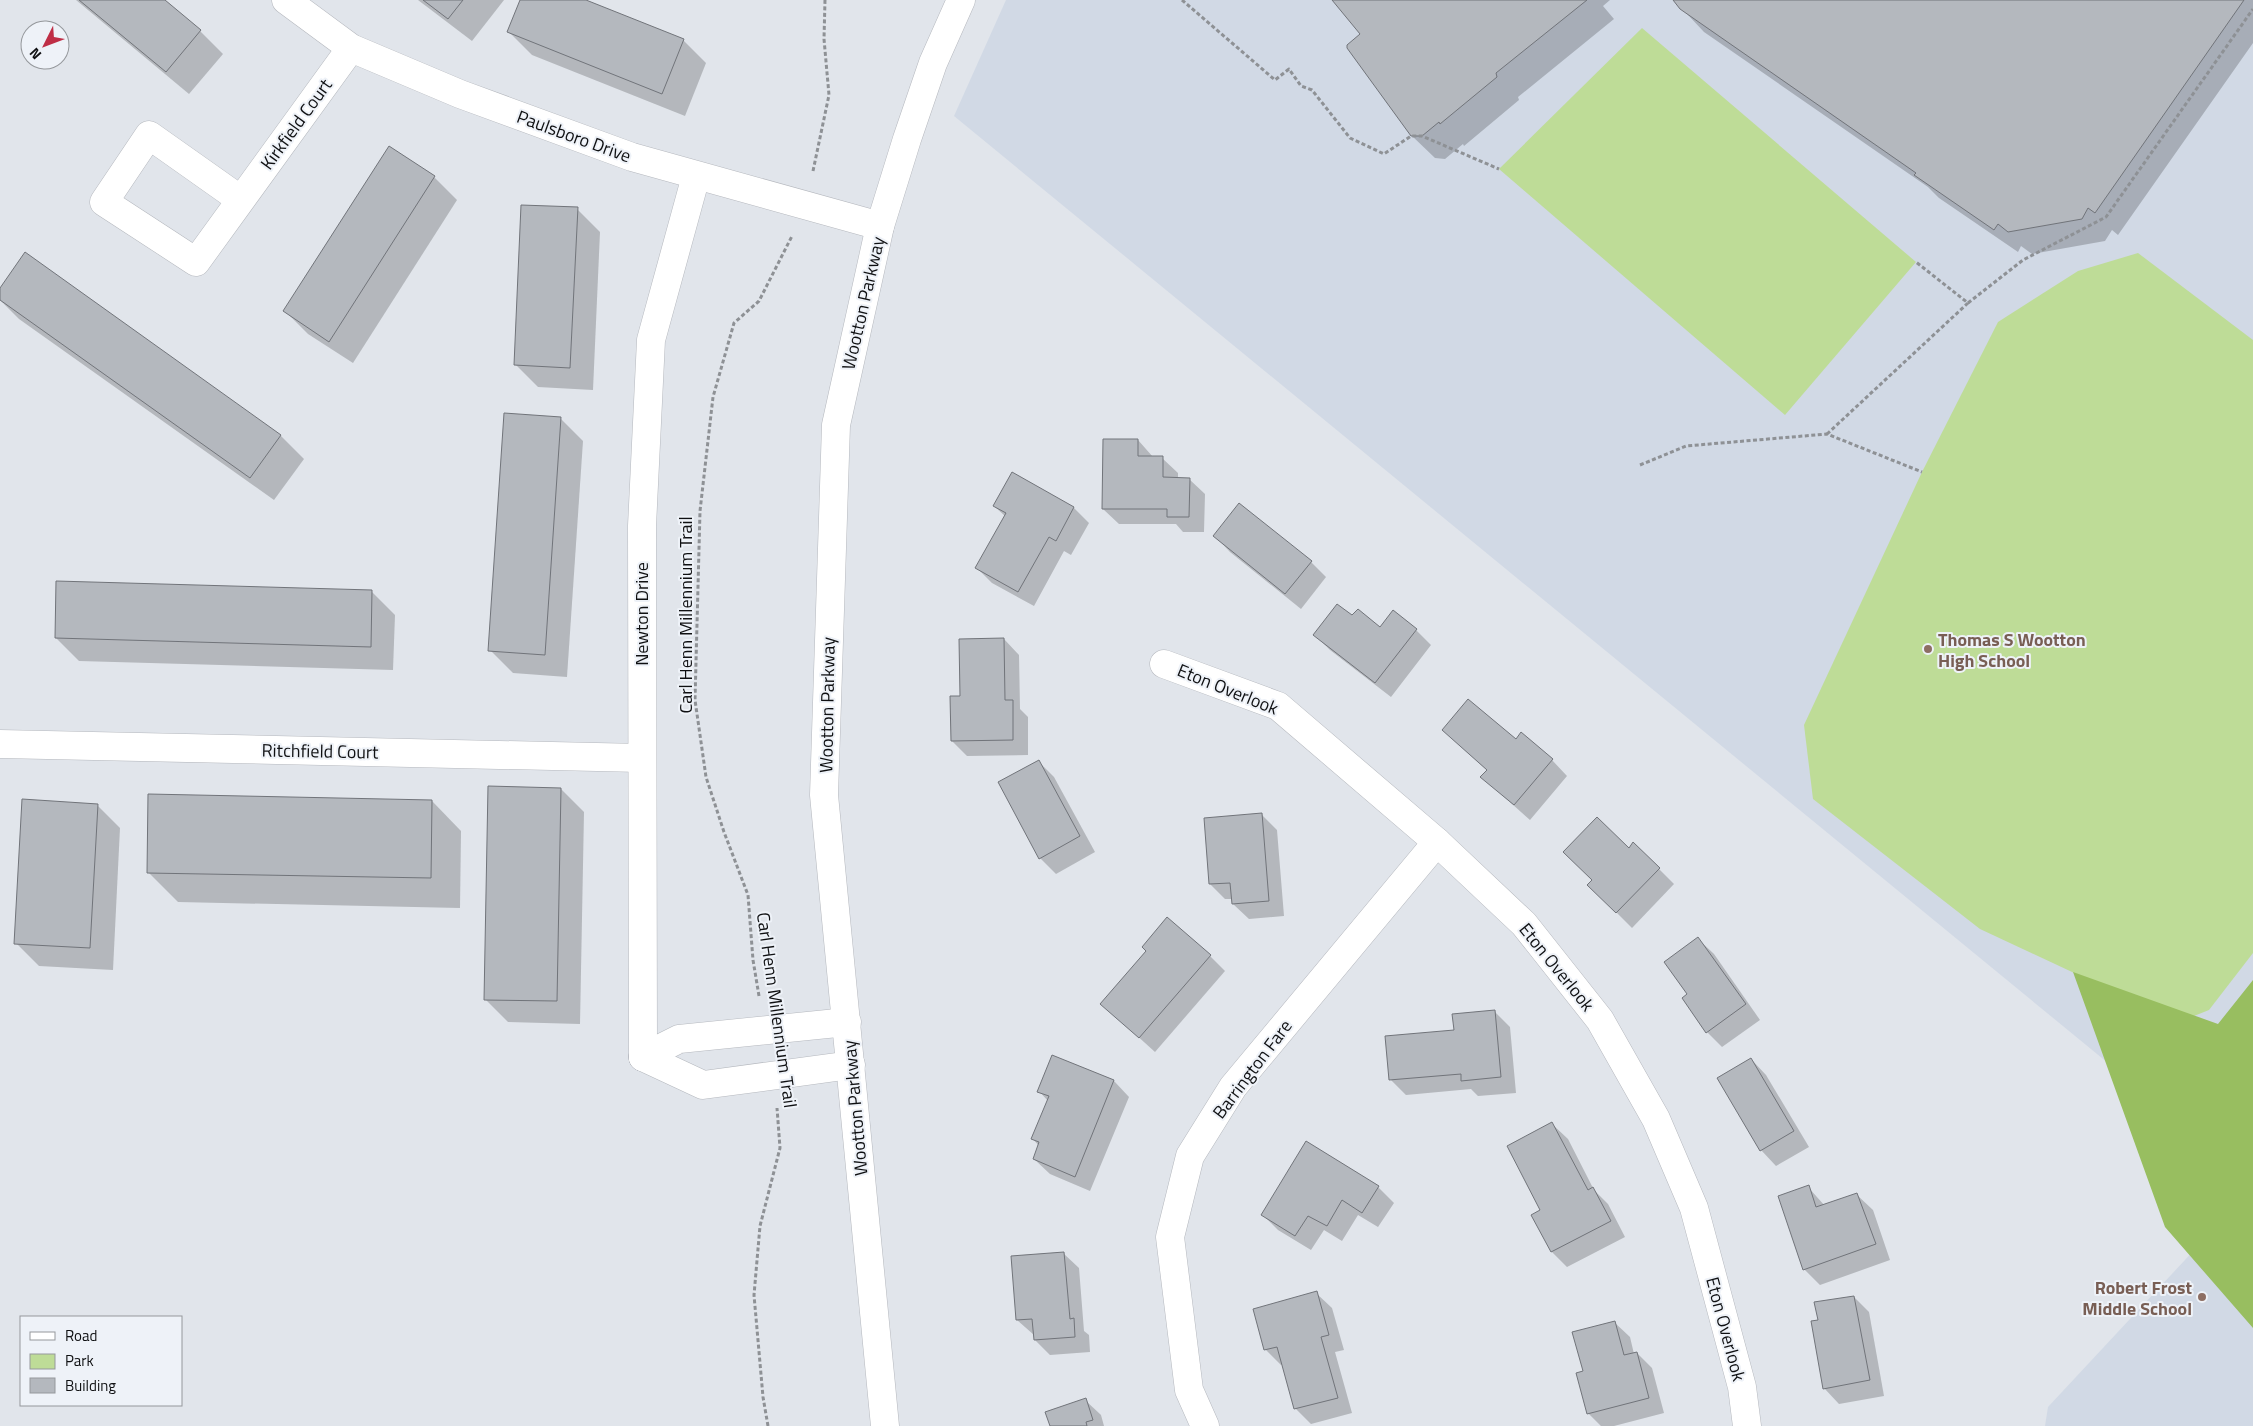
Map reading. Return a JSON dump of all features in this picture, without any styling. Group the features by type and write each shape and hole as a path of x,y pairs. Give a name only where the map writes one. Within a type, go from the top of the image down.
{"street":[{"name":"Paulsboro Drive","path":"286,0 351,48 469,97 632,158 880,226"},
{"name":"Wootton Parkway","path":"885,1426 824,795 836,425 880,226 933,63 961,0"},
{"name":"Kirkfield Court","path":"241,200 149,135 104,202 196,262 241,200 351,48"},
{"name":"Newton Drive","path":"642,1057 642,526 651,340 696,176"},
{"name":"Eton Overlook","path":"1164,664 1278,706 1437,842 1524,924 1600,1020 1656,1119 1694,1208 1742,1387 1747,1426"},
{"name":"Ritchfield Court","path":"0,744 641,758"},
{"name":"Barrington Fare","path":"1205,1426 1189,1390 1170,1237 1190,1156 1233,1087 1437,842"},
{"path":"642,1057 679,1039 847,1022"},
{"path":"642,1057 702,1084 851,1065"}],"path":[{"name":"Carl Henn Millennium Trail","path":"765,1030 753,960 748,895 706,777 695,700 700,511 714,397 734,324 759,301 807,206 829,94 824,39 825,0"},
{"path":"1182,0 1275,80 1289,69 1301,86 1312,90 1350,138 1384,154 1410,136 1422,136 1499,169"},
{"path":"1827,434 1968,303 2023,260 2106,217 2253,9"},
{"path":"1916,262 1968,303"},
{"path":"1640,464 1686,446 1827,434 1922,472"},
{"name":"Carl Henn Millennium Trail","path":"768,1426 763,1397 754,1295 760,1226 780,1148 773,1075"}],"shaded area":[{"name":"Thomas S Wootton High School","path":"1006,0 2253,0 2253,1182 954,116"},
{"name":"Robert Frost Middle School","path":"2253,1187 2253,1426 2045,1426 2048,1407"}],"green space":[{"path":"1642,28 1916,262 1785,415 1499,169"},
{"path":"2138,253 2253,340 2253,953 2209,1010 2179,1022 1980,929 1813,799 1804,725 1922,472 1998,322 2078,271"},
{"path":"2073,972 2218,1024 2253,980 2253,1328 2165,1227"}],"building":[{"path":"79,0 165,0 201,30 166,72"},
{"path":"423,0 463,0 448,19"},
{"path":"520,0 586,0 684,39 662,94 507,32"},
{"path":"1332,0 1587,0 1496,73 1497,77 1440,124 1439,122 1422,136 1411,136 1347,48 1347,45 1360,34"},
{"path":"1673,0 2244,0 2095,213 2088,208 2082,219 2008,232 1998,224 1994,230 1914,175 1916,173 1680,9"},
{"path":"389,146 435,176 329,342 283,311"},
{"path":"521,205 578,207 570,368 514,365"},
{"path":"25,252 281,435 250,478 0,300 0,288"},
{"path":"504,413 561,417 545,655 488,651"},
{"path":"1103,439 1138,439 1138,456 1163,456 1163,477 1190,478 1189,517 1167,517 1167,509 1102,509"},
{"path":"1012,472 1074,507 1056,541 1049,537 1018,592 975,568 1006,513 993,506"},
{"path":"1239,503 1312,561 1285,594 1213,536"},
{"path":"56,581 372,590 371,647 55,638"},
{"path":"1337,604 1352,615 1358,609 1380,627 1393,610 1417,629 1375,683 1313,635"},
{"path":"1004,638 1005,700 1013,700 1013,740 951,741 950,696 960,696 959,639"},
{"path":"1468,699 1516,739 1521,732 1553,759 1514,805 1480,777 1487,770 1442,730"},
{"path":"1039,760 1080,836 1039,859 998,782"},
{"path":"488,786 561,788 557,1001 484,1000"},
{"path":"148,794 432,800 431,878 147,873"},
{"path":"22,799 98,804 90,948 14,944"},
{"path":"1262,813 1269,901 1232,904 1230,883 1209,884 1204,818"},
{"path":"1597,817 1629,848 1633,842 1660,868 1616,913 1587,885 1592,880 1563,852"},
{"path":"1167,917 1211,955 1139,1038 1100,1004 1146,951 1142,947"},
{"path":"1698,937 1746,1004 1706,1033 1682,998 1687,994 1664,962"},
{"path":"1495,1010 1501,1077 1461,1081 1461,1074 1389,1080 1385,1036 1454,1030 1452,1014"},
{"path":"1052,1055 1114,1080 1075,1177 1033,1159 1039,1142 1031,1139 1049,1096 1037,1092"},
{"path":"1751,1058 1794,1131 1760,1151 1717,1078"},
{"path":"1552,1122 1588,1190 1593,1187 1611,1221 1551,1252 1531,1215 1540,1210 1507,1146"},
{"path":"1306,1141 1379,1186 1362,1213 1342,1200 1327,1226 1308,1216 1295,1236 1261,1215"},
{"path":"1809,1185 1816,1207 1857,1193 1876,1244 1803,1270 1778,1196"},
{"path":"1064,1252 1070,1319 1074,1318 1075,1337 1034,1340 1032,1319 1016,1320 1011,1256"},
{"path":"1317,1291 1329,1335 1321,1337 1338,1398 1294,1409 1277,1347 1264,1350 1253,1309"},
{"path":"1854,1296 1870,1380 1823,1389 1811,1321 1818,1320 1814,1302"},
{"path":"1615,1321 1624,1355 1637,1352 1649,1398 1587,1414 1576,1373 1583,1371 1572,1332"},
{"path":"1086,1398 1093,1420 1086,1422 1087,1426 1050,1426 1045,1412"}],"place":[{"name":"Thomas S Wootton High School","path":"1928,649"},
{"name":"Robert Frost Middle School","path":"2202,1297"}]}
